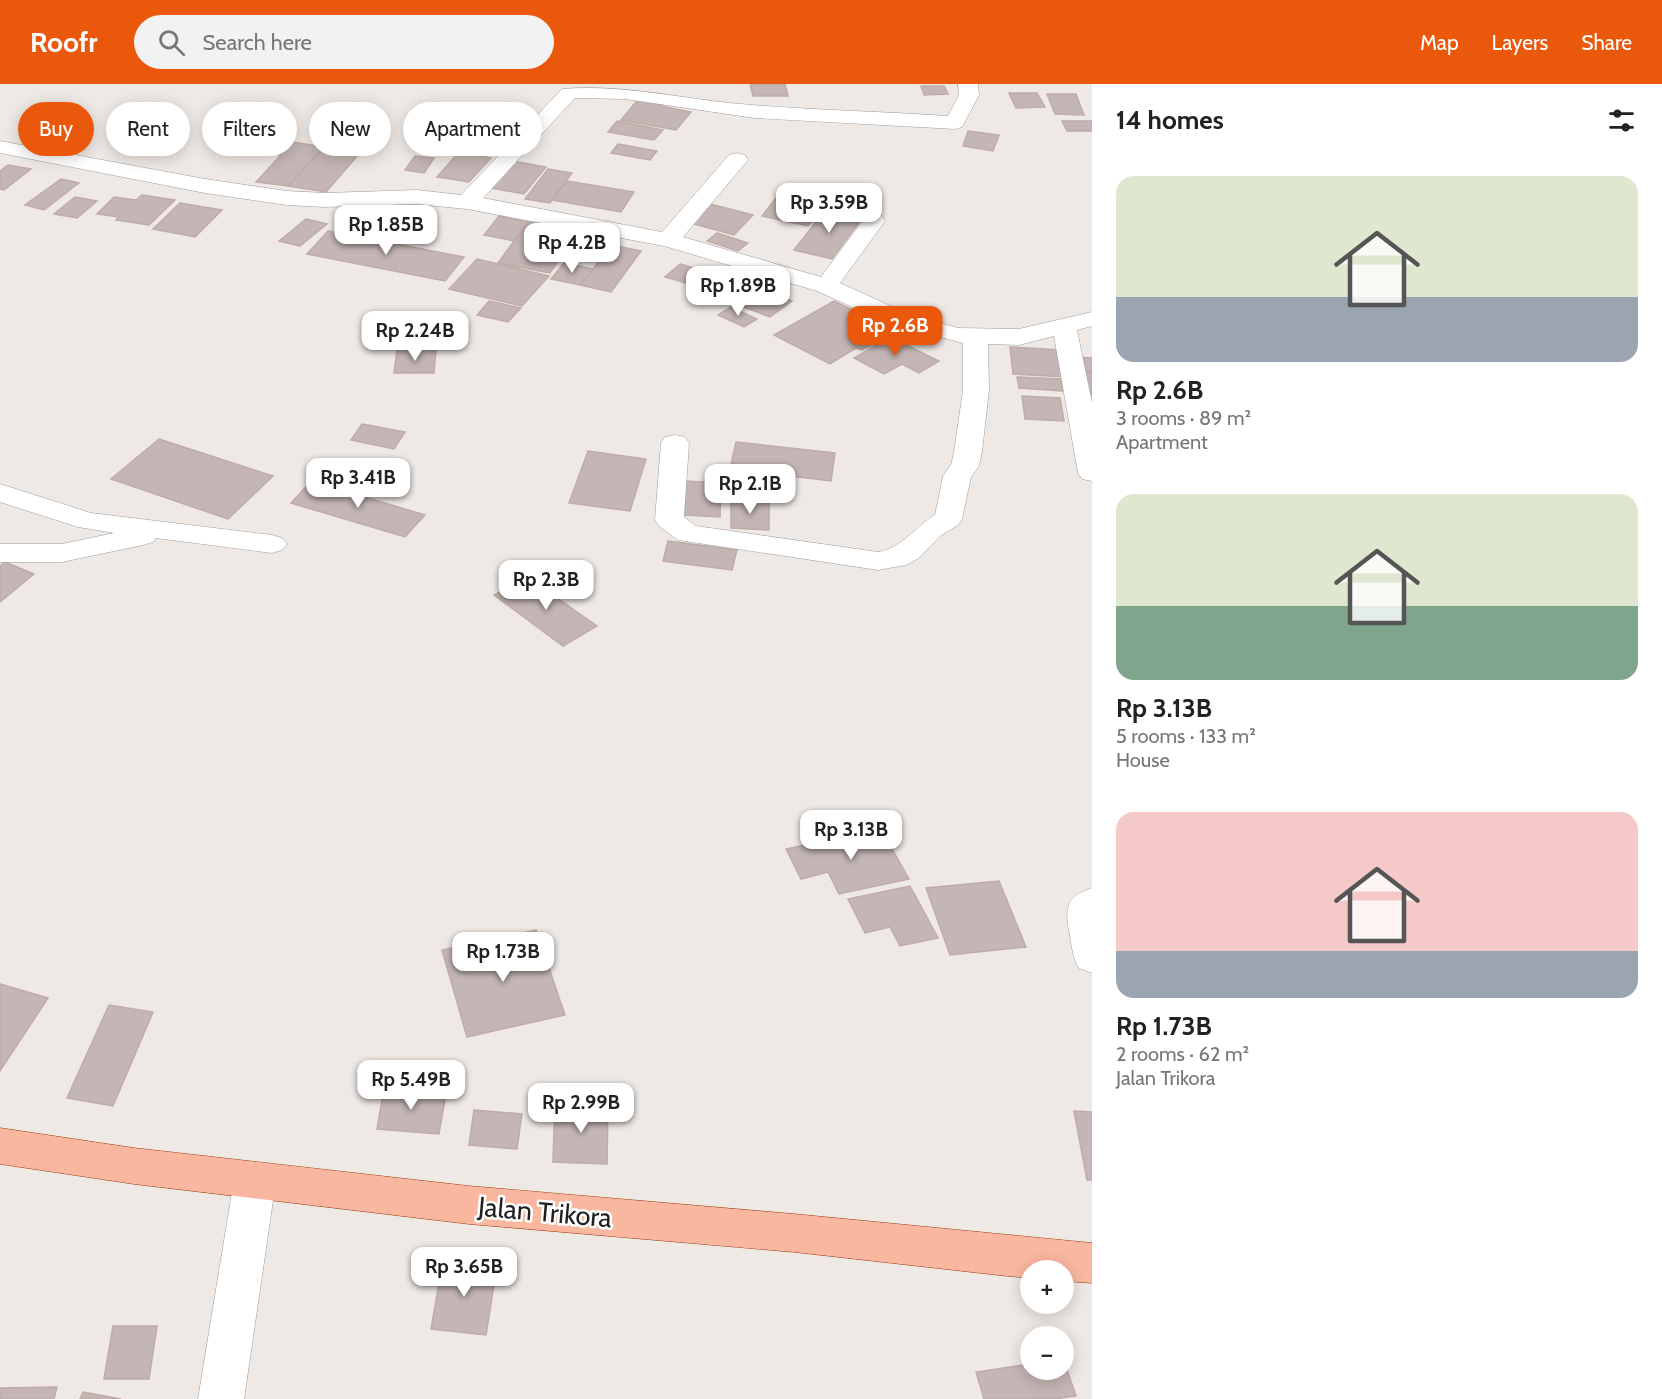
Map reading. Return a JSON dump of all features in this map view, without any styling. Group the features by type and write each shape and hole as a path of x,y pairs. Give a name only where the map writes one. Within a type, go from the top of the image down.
{"main road":[{"name":"Jalan Trikora","path":"0,1146 134,1166 469,1205 794,1233 1092,1263"}],"street":[{"path":"467,202 569,93 580,88 610,89 726,109 955,123 969,95 968,84"},
{"path":"0,147 205,186 287,198 325,200 417,197 467,202 668,240 826,286 899,319 957,335 1019,337 1092,319"},
{"path":"668,240 737,160"},
{"path":"826,286 874,221"},
{"path":"1064,325 1092,473"},
{"path":"675,444 669,520 688,534 878,561 896,558 909,551 930,530 948,519 957,476 965,466 968,452 976,390 975,335"},
{"path":"0,493 88,521 272,544"},
{"path":"0,553 62,553 166,531"},
{"path":"1092,902 1084,914 1092,958"},
{"path":"220,1399 255,1180"}],"building":[{"path":"750,84 785,84 788,96 753,96"},
{"path":"921,86 944,86 948,94 924,95"},
{"path":"1009,93 1037,93 1045,107 1016,108"},
{"path":"1047,94 1076,94 1084,115 1055,114"},
{"path":"640,97 665,101 661,106 691,112 676,130 621,120"},
{"path":"617,121 663,130 654,140 608,132"},
{"path":"1062,121 1092,121 1092,131 1067,131"},
{"path":"968,131 999,135 993,151 963,146"},
{"path":"297,143 309,145 309,156 316,156 288,186 256,182 280,156 297,156"},
{"path":"618,144 657,151 650,160 611,153"},
{"path":"316,156 357,156 326,192 288,186"},
{"path":"415,156 434,158 424,173 405,170"},
{"path":"455,156 491,158 469,182 437,177"},
{"path":"513,161 546,167 524,194 491,188"},
{"path":"8,165 31,169 4,190 0,189 0,171"},
{"path":"548,169 572,173 550,203 525,199"},
{"path":"61,179 79,183 44,210 25,205"},
{"path":"567,181 634,192 621,212 552,200"},
{"path":"142,195 175,200 149,225 116,220 119,217 97,214 114,197 136,200"},
{"path":"75,197 97,201 77,218 54,214"},
{"path":"776,198 822,208 808,226 762,216"},
{"path":"180,203 222,210 195,237 153,229"},
{"path":"710,204 753,215 734,235 690,223"},
{"path":"826,209 863,217 832,259 794,250"},
{"path":"499,216 528,222 515,241 484,235"},
{"path":"306,219 327,224 300,246 279,241"},
{"path":"528,222 579,231 550,273 498,263"},
{"path":"328,231 464,257 445,281 307,254"},
{"path":"717,233 748,243 738,251 707,241"},
{"path":"612,245 641,251 611,292 580,285"},
{"path":"477,259 549,276 522,306 449,289"},
{"path":"564,263 593,269 580,285 551,279"},
{"path":"680,264 711,273 696,286 665,277"},
{"path":"763,289 792,301 770,317 741,306"},
{"path":"489,301 521,308 508,322 477,315"},
{"path":"834,301 863,315 850,323 883,339 862,350 856,348 830,364 774,335"},
{"path":"731,307 757,319 744,327 718,315"},
{"path":"890,337 939,361 919,373 902,364 884,374 854,358"},
{"path":"1010,347 1061,350 1066,377 1013,374"},
{"path":"397,350 436,350 434,373 394,373"},
{"path":"1075,357 1092,358 1092,372 1078,371"},
{"path":"1080,373 1092,373 1092,395 1084,394"},
{"path":"1017,377 1061,379 1063,391 1019,388"},
{"path":"1022,396 1060,398 1064,421 1025,419"},
{"path":"362,424 405,432 394,449 351,440"},
{"path":"159,439 273,476 228,519 111,479"},
{"path":"736,442 835,453 831,481 730,469"},
{"path":"588,451 646,459 630,511 569,503"},
{"path":"311,481 425,515 405,537 291,503"},
{"path":"686,481 721,483 720,517 685,515"},
{"path":"731,500 769,502 769,530 731,528"},
{"path":"668,541 737,550 732,570 663,561"},
{"path":"5,562 34,574 0,602 0,566"},
{"path":"527,577 597,626 563,646 494,595"},
{"path":"881,829 909,879 839,894 828,872 801,879 786,849"},
{"path":"999,881 1026,947 950,955 926,888"},
{"path":"910,886 938,938 900,946 890,927 865,933 848,899"},
{"path":"536,930 565,1015 467,1037 442,950"},
{"path":"0,984 48,998 0,1071"},
{"path":"109,1005 153,1012 113,1106 67,1098"},
{"path":"384,1088 446,1094 439,1134 377,1129"},
{"path":"555,1103 608,1105 607,1164 553,1162"},
{"path":"474,1110 522,1114 517,1149 469,1145"},
{"path":"1074,1111 1092,1112 1092,1180 1087,1180"},
{"path":"443,1260 497,1266 486,1335 431,1329"},
{"path":"113,1326 157,1326 149,1379 104,1379"},
{"path":"1020,1365 1020,1380 1071,1380 1076,1396 1054,1399 984,1399 976,1372"},
{"path":"57,1387 54,1399 0,1399 0,1388"},
{"path":"83,1392 121,1399 80,1399"}]}
